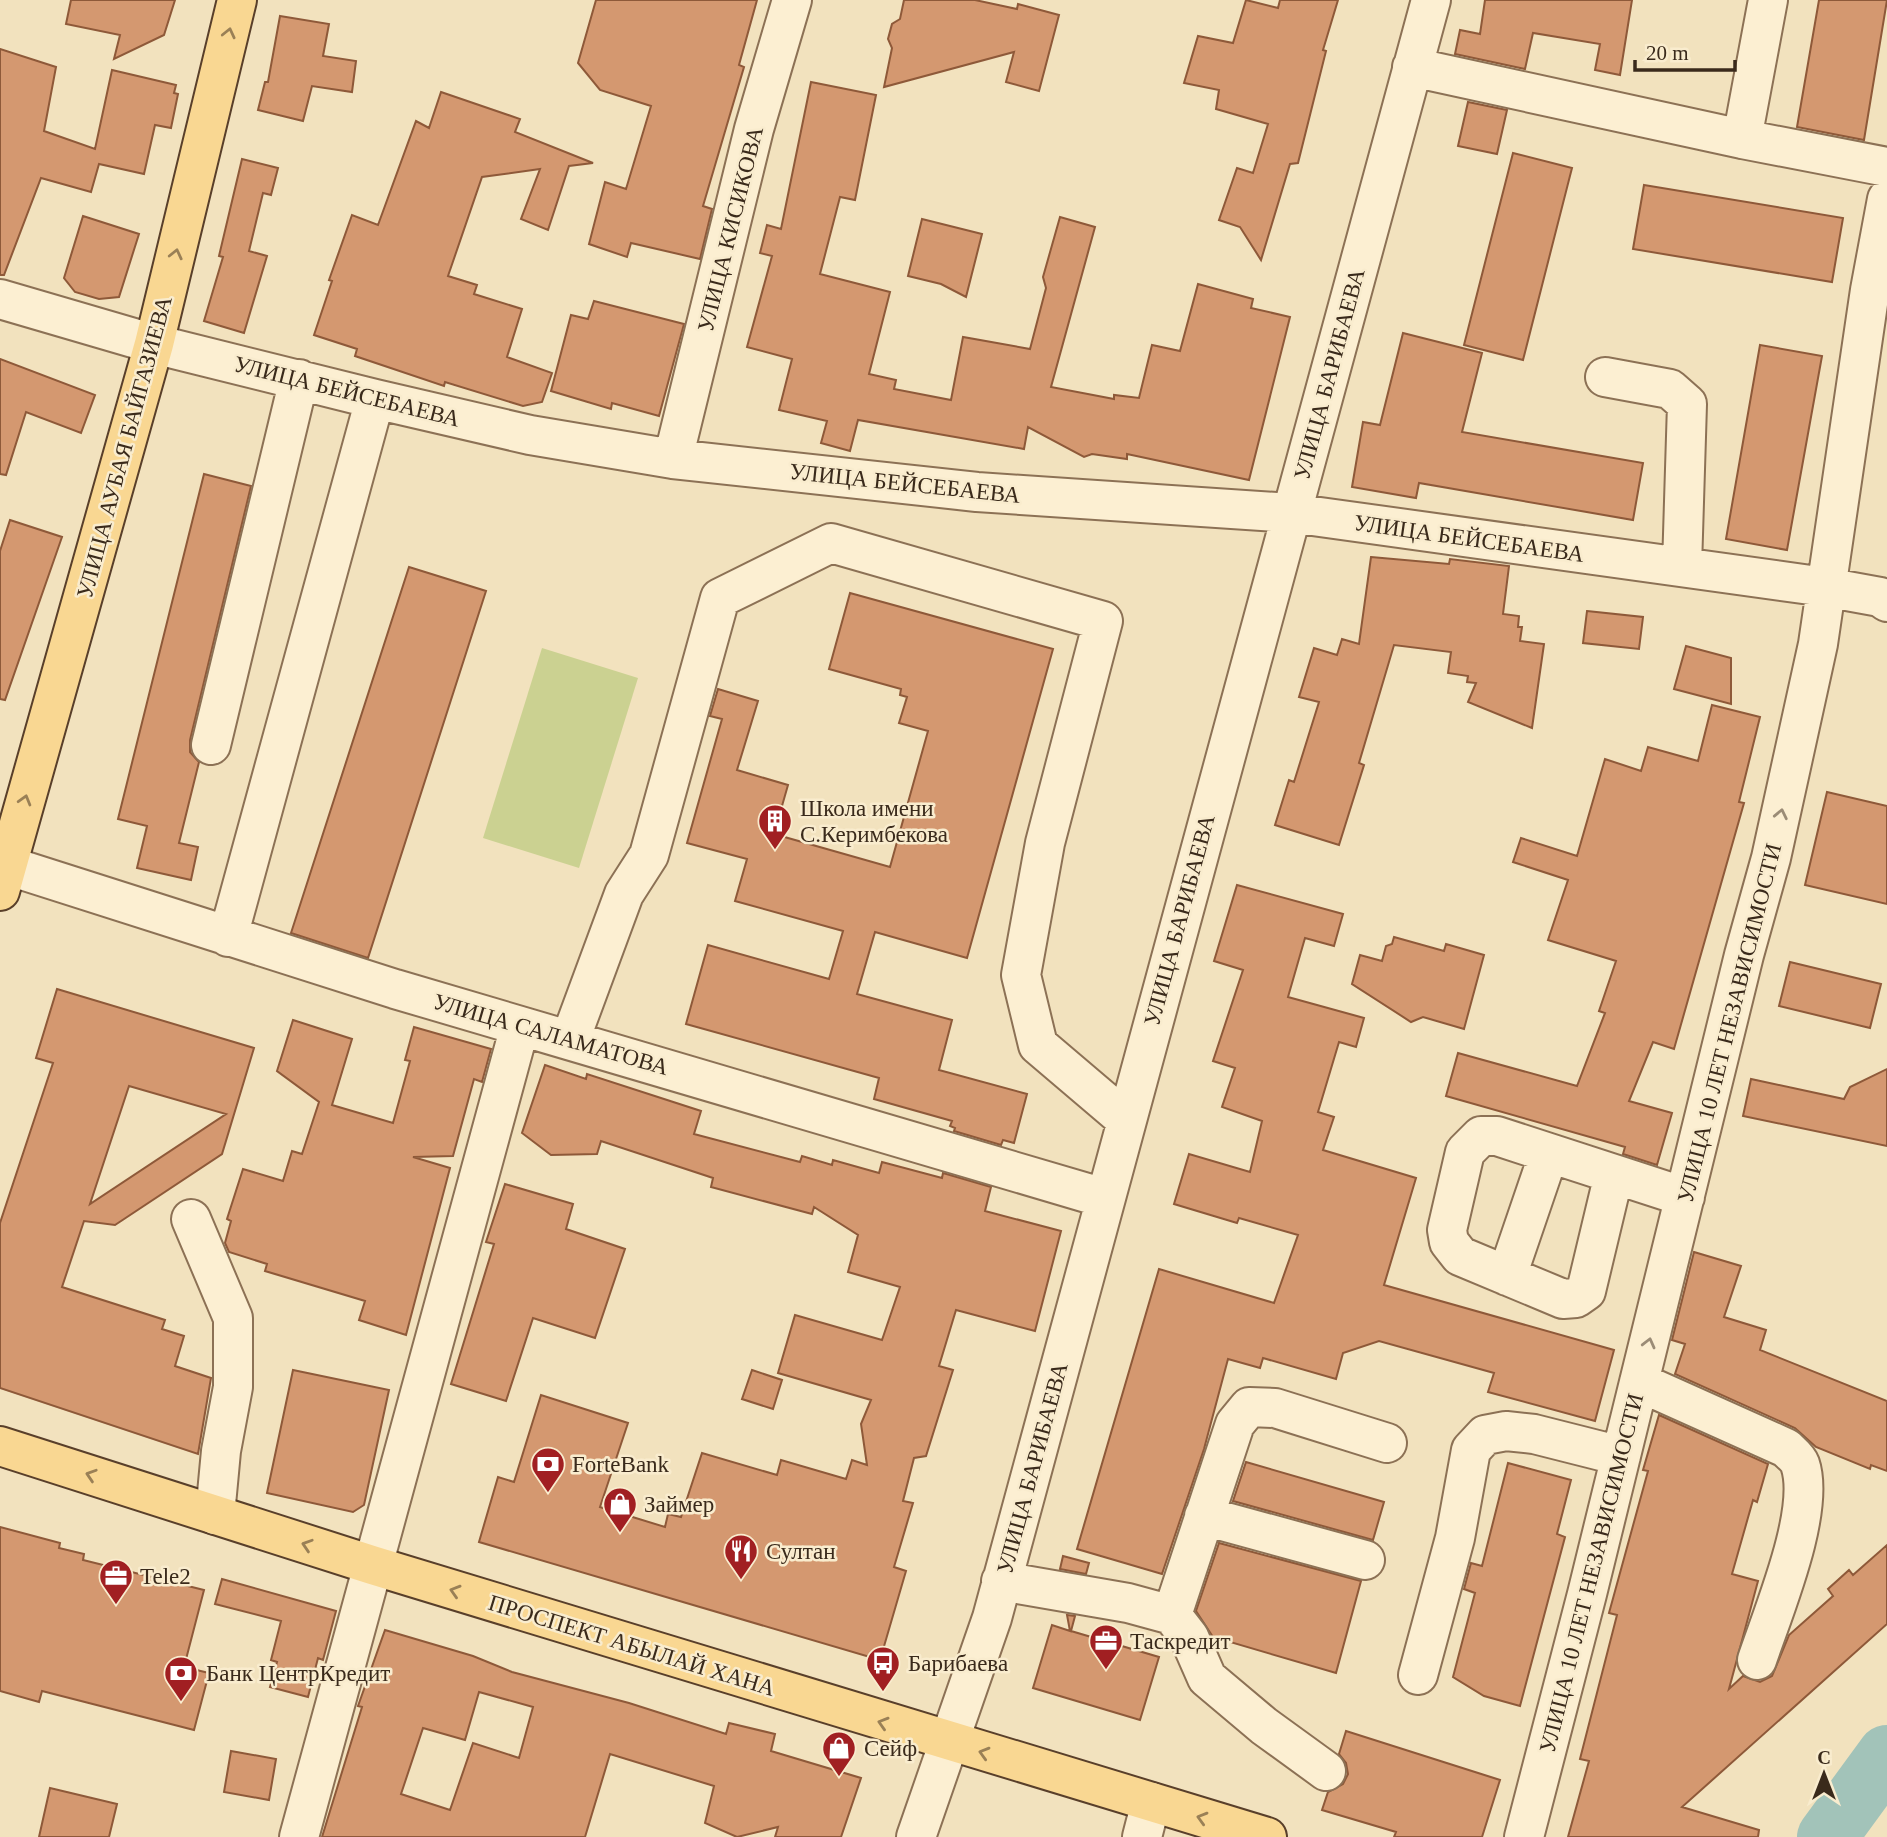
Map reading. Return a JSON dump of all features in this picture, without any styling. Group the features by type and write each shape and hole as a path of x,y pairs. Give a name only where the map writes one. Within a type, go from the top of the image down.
{"main road":[{"name":"УЛИЦА АУБАЯ БАЙГАЗИЕВА","path":"2,873 154,344 237,0"},
{"name":"ПРОСПЕКТ АБЫЛАЙ ХАНА","path":"0,1446 372,1565 948,1743 1146,1820 1267,1837"}],"street":[{"name":"УЛИЦА КИСИКОВА","path":"673,459 754,130 792,0"},
{"name":"УЛИЦА БАРИБАЕВА","path":"916,1837 1002,1581 1125,1118 1431,0"},
{"path":"1742,139 1768,0"},
{"path":"1412,67 1742,139 1887,167"},
{"name":"УЛИЦА 10 ЛЕТ НЕЗАВИСИМОСТИ","path":"1524,1837 1744,955 1771,858 1818,645 1887,199"},
{"name":"УЛИЦА БЕЙСЕБАЕВА","path":"0,299 154,344 375,399 530,435 673,459 977,492 1291,513 1825,587 1880,597 1887,602"},
{"path":"1605,377 1670,389 1687,404 1682,568"},
{"path":"211,745 299,379"},
{"path":"228,937 375,399"},
{"path":"570,1040 624,894 649,855 720,598 831,542 1103,621 1045,843 1021,975 1038,1045 1125,1118"},
{"name":"УЛИЦА САЛАМАТОВА","path":"2,873 228,937 1104,1198"},
{"path":"299,1837 520,1026"},
{"path":"1614,1174 1586,1291 1576,1298 1563,1299 1460,1256 1449,1242 1447,1230 1465,1152 1481,1136 1497,1136 1685,1197"},
{"path":"1507,1276 1549,1153"},
{"path":"191,1219 233,1318 233,1387 221,1451 215,1515"},
{"path":"1639,1382 1786,1448 1799,1462 1804,1488 1796,1537 1757,1660"},
{"path":"1172,1615 1235,1424 1249,1407 1275,1408 1387,1443"},
{"path":"1418,1675 1455,1538 1471,1450 1485,1435 1506,1431 1534,1434 1621,1456"},
{"path":"1205,1516 1365,1560"},
{"path":"1002,1581 1128,1602 1172,1615 1189,1637 1207,1678 1264,1726 1326,1771"}],"green space":[{"path":"542,648 638,678 579,868 483,838"}],"building":[{"path":"71,0 175,0 164,35 114,59 120,35 66,24"},
{"path":"596,0 757,0 739,65 744,67 703,206 712,209 700,259 631,243 627,257 589,244 605,182 626,189 651,106 600,90 578,63"},
{"path":"904,0 975,0 1017,9 1018,4 1059,15 1039,91 1006,82 1014,52 884,87 892,48 888,39 892,24 900,19"},
{"path":"1246,0 1278,8 1280,0 1338,0 1323,50 1326,51 1298,163 1290,164 1261,260 1240,227 1219,220 1237,168 1253,173 1268,124 1216,109 1219,90 1184,83 1198,36 1233,43"},
{"path":"1485,0 1632,0 1620,75 1595,70 1600,44 1533,33 1525,69 1455,54 1460,30 1480,34"},
{"path":"1819,0 1887,0 1864,140 1797,127"},
{"path":"280,16 329,24 323,56 356,61 352,92 312,86 303,121 258,110 265,82 268,82"},
{"path":"0,49 56,67 44,131 95,149 112,70 176,85 174,93 178,94 171,128 155,125 144,174 99,164 91,192 41,178 4,275 0,275"},
{"path":"811,82 876,95 855,200 840,197 820,274 890,292 869,374 896,380 894,389 951,400 963,337 1030,349 1046,288 1043,277 1060,217 1095,227 1051,387 1114,399 1114,395 1139,398 1152,345 1180,351 1198,284 1253,299 1251,308 1290,317 1249,480 1127,454 1127,459 1092,454 1084,457 1028,427 1024,449 858,420 850,451 821,443 827,421 779,410 792,359 747,347 772,256 760,253 767,225 781,229"},
{"path":"441,92 520,119 515,132 593,163 569,166 548,230 521,219 540,169 482,177 448,276 477,285 474,294 522,309 507,357 552,373 542,402 523,406 445,382 444,386 355,356 357,349 314,335 332,281 329,280 352,215 378,225 416,121 429,128"},
{"path":"1468,102 1507,110 1497,154 1458,146"},
{"path":"1513,153 1572,168 1523,360 1464,345"},
{"path":"242,159 278,168 271,195 263,193 249,251 267,256 244,333 204,321 223,257 219,256"},
{"path":"1644,185 1843,218 1832,282 1633,249"},
{"path":"83,216 139,234 119,297 99,299 75,292 64,278"},
{"path":"922,219 982,234 966,297 941,284 908,276"},
{"path":"594,301 684,324 659,416 612,403 611,409 551,391 571,315 588,319"},
{"path":"1403,333 1482,353 1462,432 1643,463 1633,520 1419,483 1416,498 1352,487 1363,422 1380,425"},
{"path":"1760,345 1822,356 1787,550 1726,539"},
{"path":"0,359 95,395 81,433 26,412 6,475 0,474"},
{"path":"204,474 251,486 190,740 190,752 199,762 179,843 198,847 191,880 137,868 147,826 118,819"},
{"path":"10,520 62,537 5,700 0,699 0,551"},
{"path":"1371,557 1449,564 1450,559 1509,566 1503,614 1519,616 1518,627 1522,627 1520,641 1544,644 1532,728 1468,702 1476,683 1467,682 1468,676 1448,673 1451,652 1394,645 1359,763 1364,765 1339,845 1275,825 1289,780 1294,782 1319,702 1299,697 1314,648 1337,655 1342,639 1359,644"},
{"path":"409,567 486,591 368,958 291,933"},
{"name":"Школа имени С.Керимбекова","path":"850,593 1053,649 967,958 875,932 857,994 952,1020 939,1070 1027,1094 1014,1143 1003,1140 1001,1145 954,1131 955,1128 950,1126 952,1121 874,1099 879,1078 686,1024 708,945 829,979 843,931 735,901 747,859 687,843 722,719 710,716 718,689 758,701 737,770 788,785 774,834 890,867 928,731 899,723 907,697 900,695 901,689 829,669"},
{"path":"1587,611 1643,617 1639,649 1583,643"},
{"path":"1686,646 1731,658 1731,704 1674,689"},
{"path":"1712,705 1760,717 1739,802 1744,803 1674,1049 1653,1042 1629,1101 1672,1113 1657,1165 1623,1154 1625,1147 1446,1096 1458,1053 1577,1086 1605,1013 1599,1011 1616,961 1548,940 1568,880 1513,862 1521,838 1577,856 1605,759 1641,771 1648,747 1698,761"},
{"path":"1827,792 1887,806 1887,904 1805,885"},
{"path":"1237,885 1343,914 1334,946 1305,938 1288,997 1364,1018 1356,1047 1339,1042 1318,1112 1334,1117 1323,1150 1416,1178 1384,1285 1614,1350 1595,1421 1488,1392 1494,1373 1379,1341 1343,1353 1336,1379 1263,1358 1260,1368 1228,1359 1204,1449 1162,1574 1077,1549 1159,1269 1274,1303 1298,1235 1239,1218 1237,1223 1174,1204 1189,1154 1250,1172 1262,1121 1222,1107 1235,1068 1213,1061 1243,970 1214,961"},
{"path":"1394,937 1444,951 1446,944 1484,955 1464,1029 1423,1017 1411,1022 1352,984 1360,955 1382,961 1386,946 1392,944"},
{"path":"1790,962 1881,984 1870,1028 1779,1006"},
{"path":"57,989 254,1048 222,1154 115,1225 84,1221 62,1287 165,1320 162,1329 184,1336 175,1366 211,1378 198,1454 0,1388 0,1223 53,1063 36,1058","holes":["129,1086 226,1114 90,1204"]},
{"path":"293,1020 352,1039 332,1105 393,1123 410,1061 405,1060 414,1027 491,1049 482,1082 474,1079 453,1156 413,1157 450,1168 406,1335 359,1320 365,1301 265,1271 267,1264 229,1252 225,1243 231,1221 227,1219 243,1169 283,1181 292,1151 302,1154 319,1102 277,1071"},
{"path":"545,1065 586,1079 587,1074 701,1111 694,1134 800,1162 802,1156 832,1165 833,1160 879,1173 882,1162 942,1178 943,1173 991,1187 985,1211 1061,1231 1035,1331 956,1310 939,1366 953,1370 926,1456 914,1458 903,1501 913,1503 894,1567 906,1571 880,1660 479,1542 498,1477 514,1482 541,1395 628,1423 600,1507 665,1527 668,1514 681,1517 702,1453 777,1475 781,1460 846,1479 852,1460 867,1465 861,1424 871,1400 778,1373 795,1315 882,1340 900,1287 848,1272 858,1235 814,1207 812,1214 711,1187 713,1178 601,1141 597,1154 551,1155 522,1133"},
{"path":"1887,1069 1887,1146 1743,1116 1751,1079 1844,1099 1850,1087"},
{"path":"505,1184 573,1204 566,1229 625,1249 595,1338 533,1318 506,1401 451,1384 494,1244 486,1242"},
{"path":"1694,1252 1741,1266 1724,1317 1766,1330 1760,1350 1887,1401 1887,1471 1871,1465 1870,1469 1816,1447 1795,1428 1675,1374 1685,1344 1672,1340"},
{"path":"293,1370 389,1390 364,1505 353,1512 267,1493"},
{"path":"752,1370 782,1380 773,1409 742,1399"},
{"path":"1659,1415 1768,1464 1757,1502 1753,1500 1732,1574 1758,1581 1729,1689 1743,1676 1760,1682 1772,1676 1789,1635 1833,1596 1828,1589 1849,1570 1853,1575 1887,1545 1887,1624 1682,1807 1759,1830 1758,1837 1568,1837 1589,1761 1580,1759 1617,1615 1609,1613 1648,1471 1643,1470"},
{"path":"1246,1462 1384,1502 1373,1540 1233,1501"},
{"path":"1508,1463 1571,1480 1557,1534 1565,1537 1520,1706 1484,1696 1453,1677 1475,1593 1464,1589 1471,1563 1482,1566"},
{"path":"0,1527 60,1543 59,1548 84,1554 83,1560 204,1590 184,1667 209,1673 194,1730 42,1691 39,1702 0,1691"},
{"path":"1219,1543 1361,1581 1336,1673 1213,1637 1196,1611"},
{"path":"1063,1556 1089,1563 1086,1574 1060,1569"},
{"path":"222,1579 336,1611 323,1660 318,1658 308,1697 270,1687 277,1662 271,1660 281,1621 215,1604"},
{"path":"1067,1615 1075,1616 1071,1631 1159,1657 1140,1720 1033,1688 1052,1625 1070,1631"},
{"path":"385,1630 473,1656 512,1672 629,1703 726,1734 729,1723 775,1734 771,1751 861,1778 841,1837 775,1837 778,1827 737,1837 705,1823 714,1786 610,1754 585,1837 322,1837 362,1707 358,1706","holes":["479,1692 533,1707 519,1758 473,1743 450,1810 401,1794 423,1728 465,1740"]},
{"path":"1346,1731 1500,1780 1482,1837 1394,1837 1396,1832 1322,1810 1328,1792 1343,1784 1348,1774 1346,1763 1339,1754"},
{"path":"231,1751 276,1759 269,1800 224,1792"},
{"path":"50,1788 117,1804 109,1837 39,1837"}],"waterway":[{"path":"1827,1837 1887,1755"}],"place":[{"name":"Школа имени С.Керимбекова","path":"775,851"},
{"name":"ForteBank","path":"548,1494"},
{"name":"Займер","path":"620,1534"},
{"name":"Султан","path":"741,1581"},
{"name":"Tele2","path":"116,1606"},
{"name":"Таскредит","path":"1106,1671"},
{"name":"Барибаева","path":"883,1693"},
{"name":"Банк ЦентрКредит","path":"181,1703"},
{"name":"Сейф","path":"839,1778"}]}
